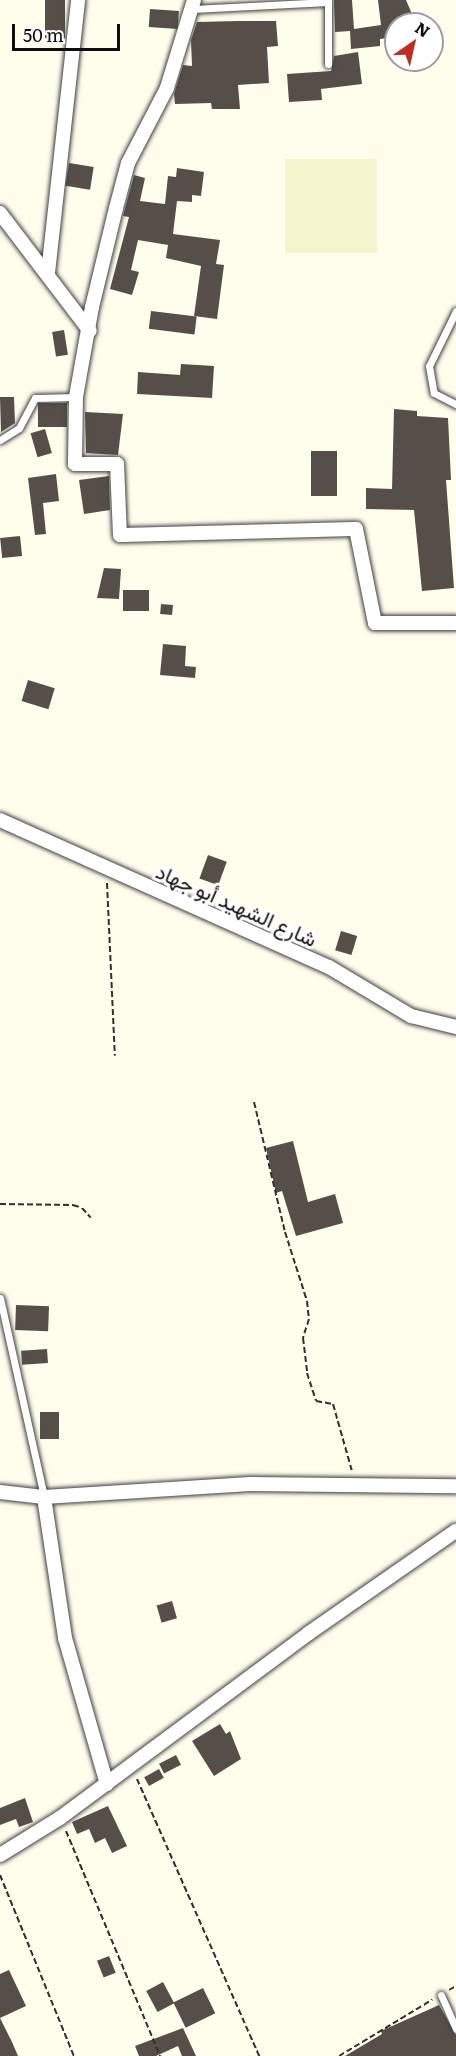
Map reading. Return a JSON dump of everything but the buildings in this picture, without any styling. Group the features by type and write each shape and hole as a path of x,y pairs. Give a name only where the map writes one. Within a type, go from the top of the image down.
{"street":[{"path":"48,273 78,0"},
{"path":"193,5 167,88 128,163 92,308 90,331 76,397 75,464 117,464 120,535 356,529 375,623 456,623"},
{"path":"0,213 90,331"},
{"name":"شارع الشهيد أبو جهاد","path":"0,820 329,967 411,1016 456,1027"},
{"path":"0,1492 44,1497 249,1484 355,1482 456,1486"},
{"path":"44,1497 64,1638 107,1784"},
{"path":"0,1855 60,1818 309,1633 456,1531"}],"lane":[{"path":"193,5 328,1 328,64"},
{"path":"456,311 429,366 434,393 456,404"},
{"path":"0,440 19,428 35,398 76,397"},
{"path":"0,1298 44,1497"},
{"path":"441,1995 456,2029"}],"path":[{"path":"106,869 115,1056"},
{"path":"254,1102 285,1232 307,1301 309,1319 303,1338 308,1373 316,1401 333,1404 355,1482"},
{"path":"0,1204 73,1205 82,1208 91,1218"},
{"path":"131,1766 259,2056"},
{"path":"60,1818 160,2056"},
{"path":"0,1875 74,2056"},
{"path":"339,2056 456,1986"}],"green space":[{"path":"285,159 377,159 377,253 285,253"}]}
